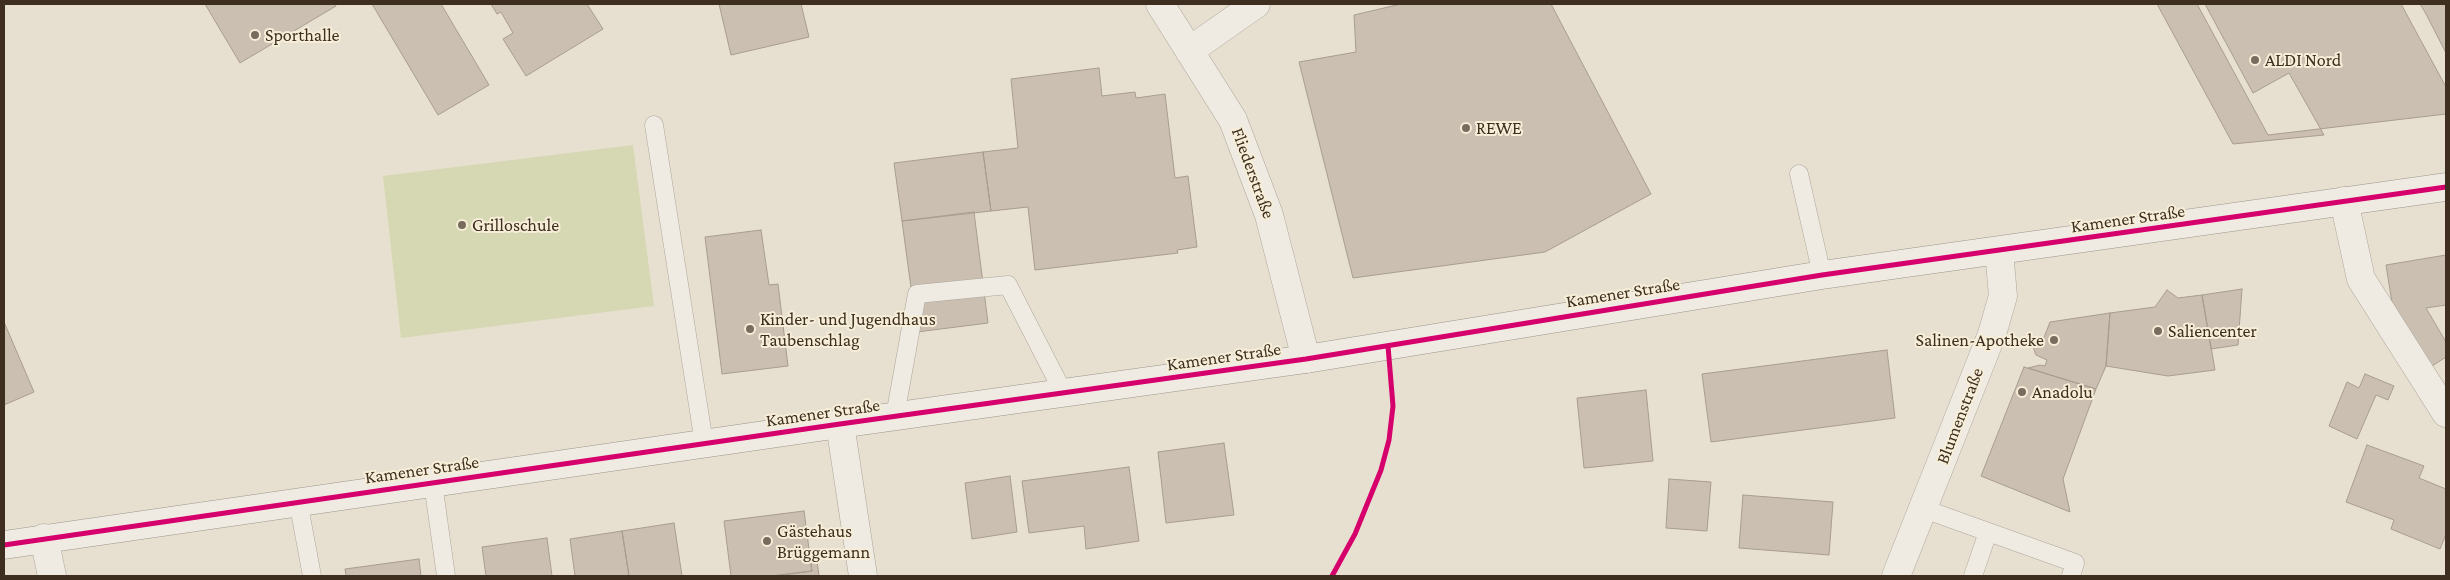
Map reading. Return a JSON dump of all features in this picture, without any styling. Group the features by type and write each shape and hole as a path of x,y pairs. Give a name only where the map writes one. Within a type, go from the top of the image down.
{"main road":[{"name":"Fliederstraße","path":"1160,4 1233,120 1269,215 1306,359"},
{"path":"1189,51 1256,4"},
{"name":"Kamener Straße","path":"4,545 298,501 1306,359 1822,275 2446,187"},
{"path":"2344,201 2361,279 2446,413"},
{"name":"Blumenstraße","path":"1896,576 1992,334 2003,296 1998,251"},
{"path":"840,424 863,576"},
{"path":"44,538 52,576"}],"lane":[{"path":"654,125 704,444"},
{"path":"1799,174 1822,275"},
{"path":"895,416 917,294 1008,285 1063,392"},
{"path":"434,483 446,576"},
{"path":"298,501 312,576"},
{"path":"1924,509 2075,563 2071,576"},
{"path":"1973,576 1988,532"}],"green space":[{"path":"633,145 654,306 401,338 383,176"}],"building":[{"name":"Sporthalle","path":"205,4 335,4 336,6 240,63"},
{"path":"372,4 441,4 489,85 438,115"},
{"path":"491,4 587,4 603,29 526,76 503,39 513,33 501,12 497,14"},
{"path":"719,4 801,4 809,37 731,55"},
{"name":"REWE","path":"1401,4 1551,4 1651,194 1545,252 1353,278 1299,62 1356,52 1354,15"},
{"path":"2157,4 2205,4 2253,93 2289,73 2324,135 2233,144"},
{"path":"2197,4 2401,4 2446,87 2446,114 2268,135"},
{"path":"2420,4 2446,4 2446,53 2426,14"},
{"path":"1099,68 1102,96 1135,92 1136,98 1165,94 1175,178 1188,176 1197,247 1177,250 1178,253 1035,270 1028,207 991,211 983,152 1018,148 1011,79"},
{"path":"983,152 991,211 902,221 894,163"},
{"path":"974,212 988,323 917,332 902,221"},
{"name":"Kinder- und Jugendhaus Taubenschlag","path":"761,230 769,285 778,284 788,366 722,374 705,237"},
{"path":"2446,255 2446,305 2426,308 2446,342 2446,357 2429,368 2394,315 2386,265"},
{"name":"Saliencenter","path":"2242,289 2238,345 2211,349 2202,295"},
{"name":"Saliencenter","path":"2167,290 2178,298 2202,295 2215,370 2168,376 2106,366 2110,313 2155,307"},
{"path":"2110,313 2106,366 2096,389 2028,368 2040,365 2045,366 2047,360 2036,355 2032,344 2043,340 2050,322"},
{"path":"4,322 34,392 4,405"},
{"path":"1887,350 1895,418 1711,442 1702,374"},
{"path":"2024,367 2096,389 2063,479 2070,512 1981,476"},
{"path":"2365,374 2394,386 2388,400 2376,395 2357,439 2329,426 2347,382 2359,388"},
{"path":"1646,390 1653,461 1584,468 1577,398"},
{"path":"1224,443 1234,515 1166,523 1158,452"},
{"path":"2367,445 2424,466 2419,478 2446,489 2446,534 2440,549 2391,529 2394,520 2346,502"},
{"path":"1129,467 1139,541 1086,549 1084,526 1029,533 1022,481"},
{"path":"1010,476 1017,532 972,539 965,483"},
{"path":"1669,479 1711,482 1707,531 1666,528"},
{"path":"1743,495 1833,502 1829,555 1739,548"},
{"name":"Gästehaus Brüggemann","path":"804,511 812,571 770,576 731,576 724,521"},
{"path":"674,523 682,576 629,576 622,531"},
{"path":"622,531 629,576 575,576 570,539"},
{"path":"547,538 552,576 486,576 482,547"},
{"path":"419,559 421,576 346,576 345,569"},
{"path":"817,560 819,576 776,576 812,571 810,561"}],"cycle path":[{"path":"4,545 840,424 1306,359 1822,275 2446,187"},
{"path":"1332,576 1355,534 1381,470 1389,440 1393,406 1388,346"}],"place":[{"name":"Sporthalle","path":"255,35"},
{"name":"ALDI Nord","path":"2255,60"},
{"name":"REWE","path":"1466,128"},
{"name":"Grilloschule","path":"462,225"},
{"name":"Kinder- und Jugendhaus Taubenschlag","path":"750,329"},
{"name":"Saliencenter","path":"2158,331"},
{"name":"Salinen-Apotheke","path":"2054,340"},
{"name":"Anadolu","path":"2022,392"},
{"name":"Gästehaus Brüggemann","path":"767,541"}]}
